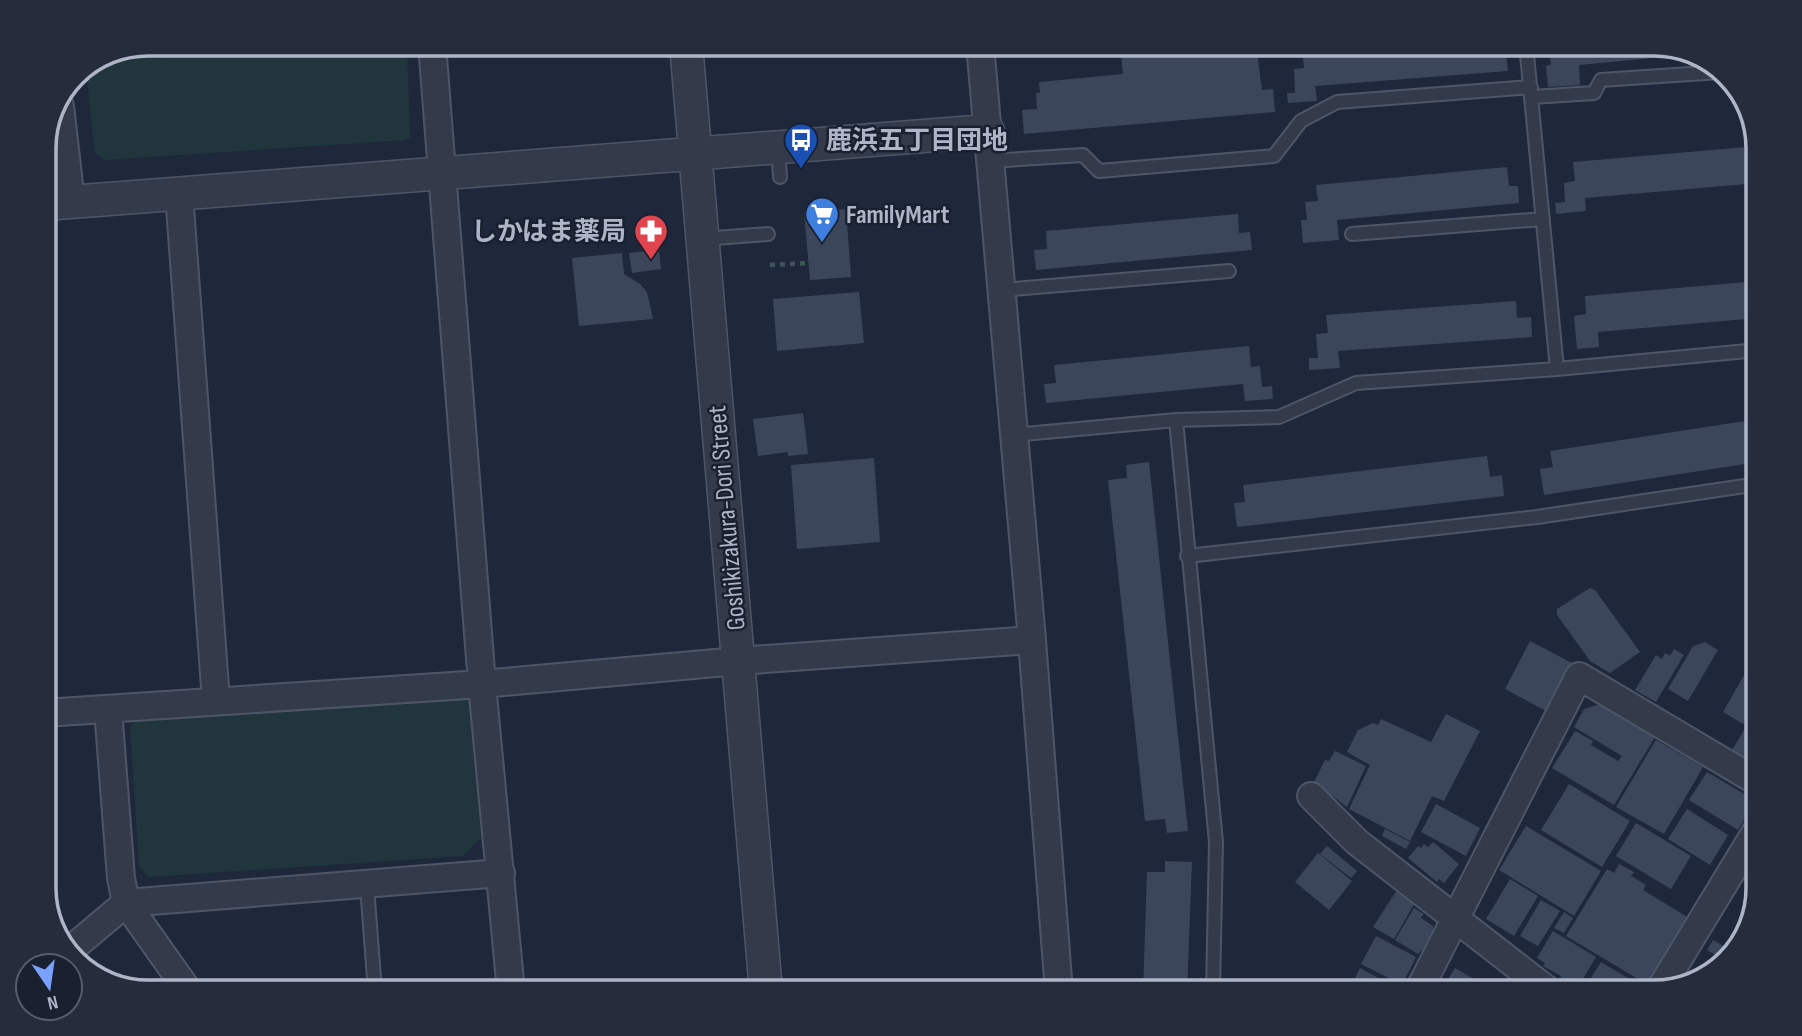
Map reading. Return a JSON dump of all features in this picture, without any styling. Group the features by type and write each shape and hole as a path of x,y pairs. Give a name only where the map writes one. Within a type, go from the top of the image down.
{"street":[{"path":"433,56 482,684 510,980"},
{"name":"Goshikizakura-Dori Street","path":"687,56 765,980"},
{"path":"982,56 1058,980"},
{"path":"59,123 57,203 695,154 778,163 989,146"},
{"path":"179,193 216,701"},
{"path":"56,712 482,684 738,661 1032,640"},
{"path":"1424,980 1579,676 1746,775"},
{"path":"108,709 121,878 126,903 181,980"},
{"path":"1311,796 1357,842 1535,980"},
{"path":"1666,979 1746,848"},
{"path":"76,945 126,903 367,886 501,873"}],"lane":[{"path":"1528,56 1557,369"},
{"path":"989,146 1083,155 1099,171 1274,156 1301,121 1337,102 1532,92 1594,93 1601,80 1707,73"},
{"path":"1352,234 1543,219"},
{"path":"702,239 768,234"},
{"path":"1002,290 1229,271"},
{"path":"1014,435 1176,420 1279,416 1356,383 1557,369 1746,350"},
{"path":"1176,420 1216,842 1213,980"},
{"path":"1187,556 1528,518 1746,486"},
{"path":"367,886 373,980"}],"path":[{"path":"770,265 808,263"}],"green space":[{"path":"148,56 407,56 410,137 405,140 104,160 95,153 87,79 102,68 119,61"},
{"path":"459,694 471,703 481,838 463,856 148,877 139,866 130,727 137,718"}],"building":[{"path":"1121,56 1258,56 1262,90 1273,89 1275,112 1024,134 1022,110 1037,109 1036,93 1040,93 1039,82 1123,74"},
{"path":"1303,56 1506,56 1508,71 1315,86 1317,101 1288,103 1287,93 1295,93 1294,69 1304,68"},
{"path":"1550,56 1664,57 1579,65 1580,85 1548,87 1546,66 1551,65"},
{"path":"1746,147 1746,184 1585,198 1586,211 1556,214 1555,203 1565,202 1564,183 1575,181 1573,162"},
{"path":"1507,167 1509,186 1518,186 1519,203 1337,220 1339,240 1303,243 1301,220 1307,220 1305,202 1318,201 1316,185"},
{"path":"846,209 851,277 810,280 804,212"},
{"path":"1238,214 1239,233 1250,232 1252,250 1036,270 1034,250 1047,249 1046,231"},
{"path":"659,250 661,269 632,273 629,253"},
{"path":"622,253 624,274 647,292 653,319 579,326 572,258"},
{"path":"1746,282 1746,319 1598,332 1599,347 1577,349 1574,316 1586,314 1585,296"},
{"path":"859,292 864,343 777,351 773,299"},
{"path":"1516,301 1517,318 1531,317 1532,337 1338,351 1340,368 1309,370 1309,358 1318,358 1316,334 1328,333 1326,315"},
{"path":"1249,346 1251,367 1260,366 1262,387 1272,386 1273,399 1245,401 1243,384 1046,403 1044,384 1056,383 1054,365"},
{"path":"803,413 808,454 788,456 788,452 758,456 753,419"},
{"path":"1746,421 1746,464 1544,495 1540,469 1553,467 1550,451"},
{"path":"1487,456 1490,477 1502,475 1504,496 1237,527 1234,503 1245,502 1243,485"},
{"path":"874,458 880,542 797,549 791,465"},
{"path":"1149,462 1188,831 1167,833 1165,819 1145,821 1108,480 1127,478 1126,465"},
{"path":"1590,588 1595,590 1640,652 1610,673 1590,661 1557,615 1557,609"},
{"path":"1530,641 1572,663 1546,711 1505,689"},
{"path":"1705,642 1718,650 1688,701 1668,689 1693,646"},
{"path":"1674,649 1684,655 1656,702 1635,690 1656,655 1662,659 1665,653 1670,656"},
{"path":"1746,672 1746,719 1743,724 1723,712"},
{"path":"1600,704 1655,737 1614,805 1552,768 1575,731 1593,741 1591,745 1618,761 1622,756 1574,727 1584,709"},
{"path":"1446,714 1480,731 1444,801 1432,796 1410,841 1349,809 1370,765 1347,752 1358,730 1373,723 1378,725 1381,719 1431,742"},
{"path":"1746,727 1746,759 1732,750"},
{"path":"1656,740 1703,767 1664,834 1616,807"},
{"path":"1335,751 1366,766 1347,807 1314,782 1325,760 1329,761"},
{"path":"1707,772 1746,795 1746,817 1738,830 1689,800"},
{"path":"1569,784 1630,821 1602,867 1541,830"},
{"path":"1436,804 1480,828 1466,856 1421,832"},
{"path":"1687,809 1728,835 1710,865 1668,839"},
{"path":"1636,823 1691,856 1671,889 1616,856"},
{"path":"1526,826 1601,871 1574,916 1499,870"},
{"path":"1385,829 1410,842 1406,849 1382,836"},
{"path":"1433,842 1459,864 1444,883 1439,879 1437,882 1408,858 1418,846 1421,848 1424,844 1428,847"},
{"path":"1327,846 1357,871 1351,878 1320,854"},
{"path":"1318,853 1352,881 1329,910 1295,882"},
{"path":"1165,861 1192,862 1187,980 1143,980 1147,872 1165,872"},
{"path":"1619,864 1634,872 1631,876 1646,885 1643,890 1689,918 1651,980 1640,980 1566,936 1607,869 1614,873"},
{"path":"1510,879 1538,896 1514,936 1486,919"},
{"path":"1399,887 1416,901 1394,939 1373,927"},
{"path":"1541,900 1560,911 1538,946 1520,936"},
{"path":"1414,908 1424,914 1421,918 1433,926 1424,948 1418,954 1395,940"},
{"path":"1564,912 1573,918 1564,933 1554,928"},
{"path":"1553,931 1596,957 1582,980 1562,980 1561,976 1543,966 1545,963 1537,958"},
{"path":"1376,936 1416,957 1404,980 1392,980 1361,964"},
{"path":"1713,940 1725,947 1716,955 1707,950"},
{"path":"1601,962 1631,980 1590,980"},
{"path":"1360,968 1382,980 1354,980"},
{"path":"1455,968 1476,980 1448,980"}],"place":[{"name":"鹿浜五丁目団地","path":"801,170"},
{"name":"FamilyMart","path":"822,244"},
{"name":"しかはま薬局","path":"651,261"}]}
